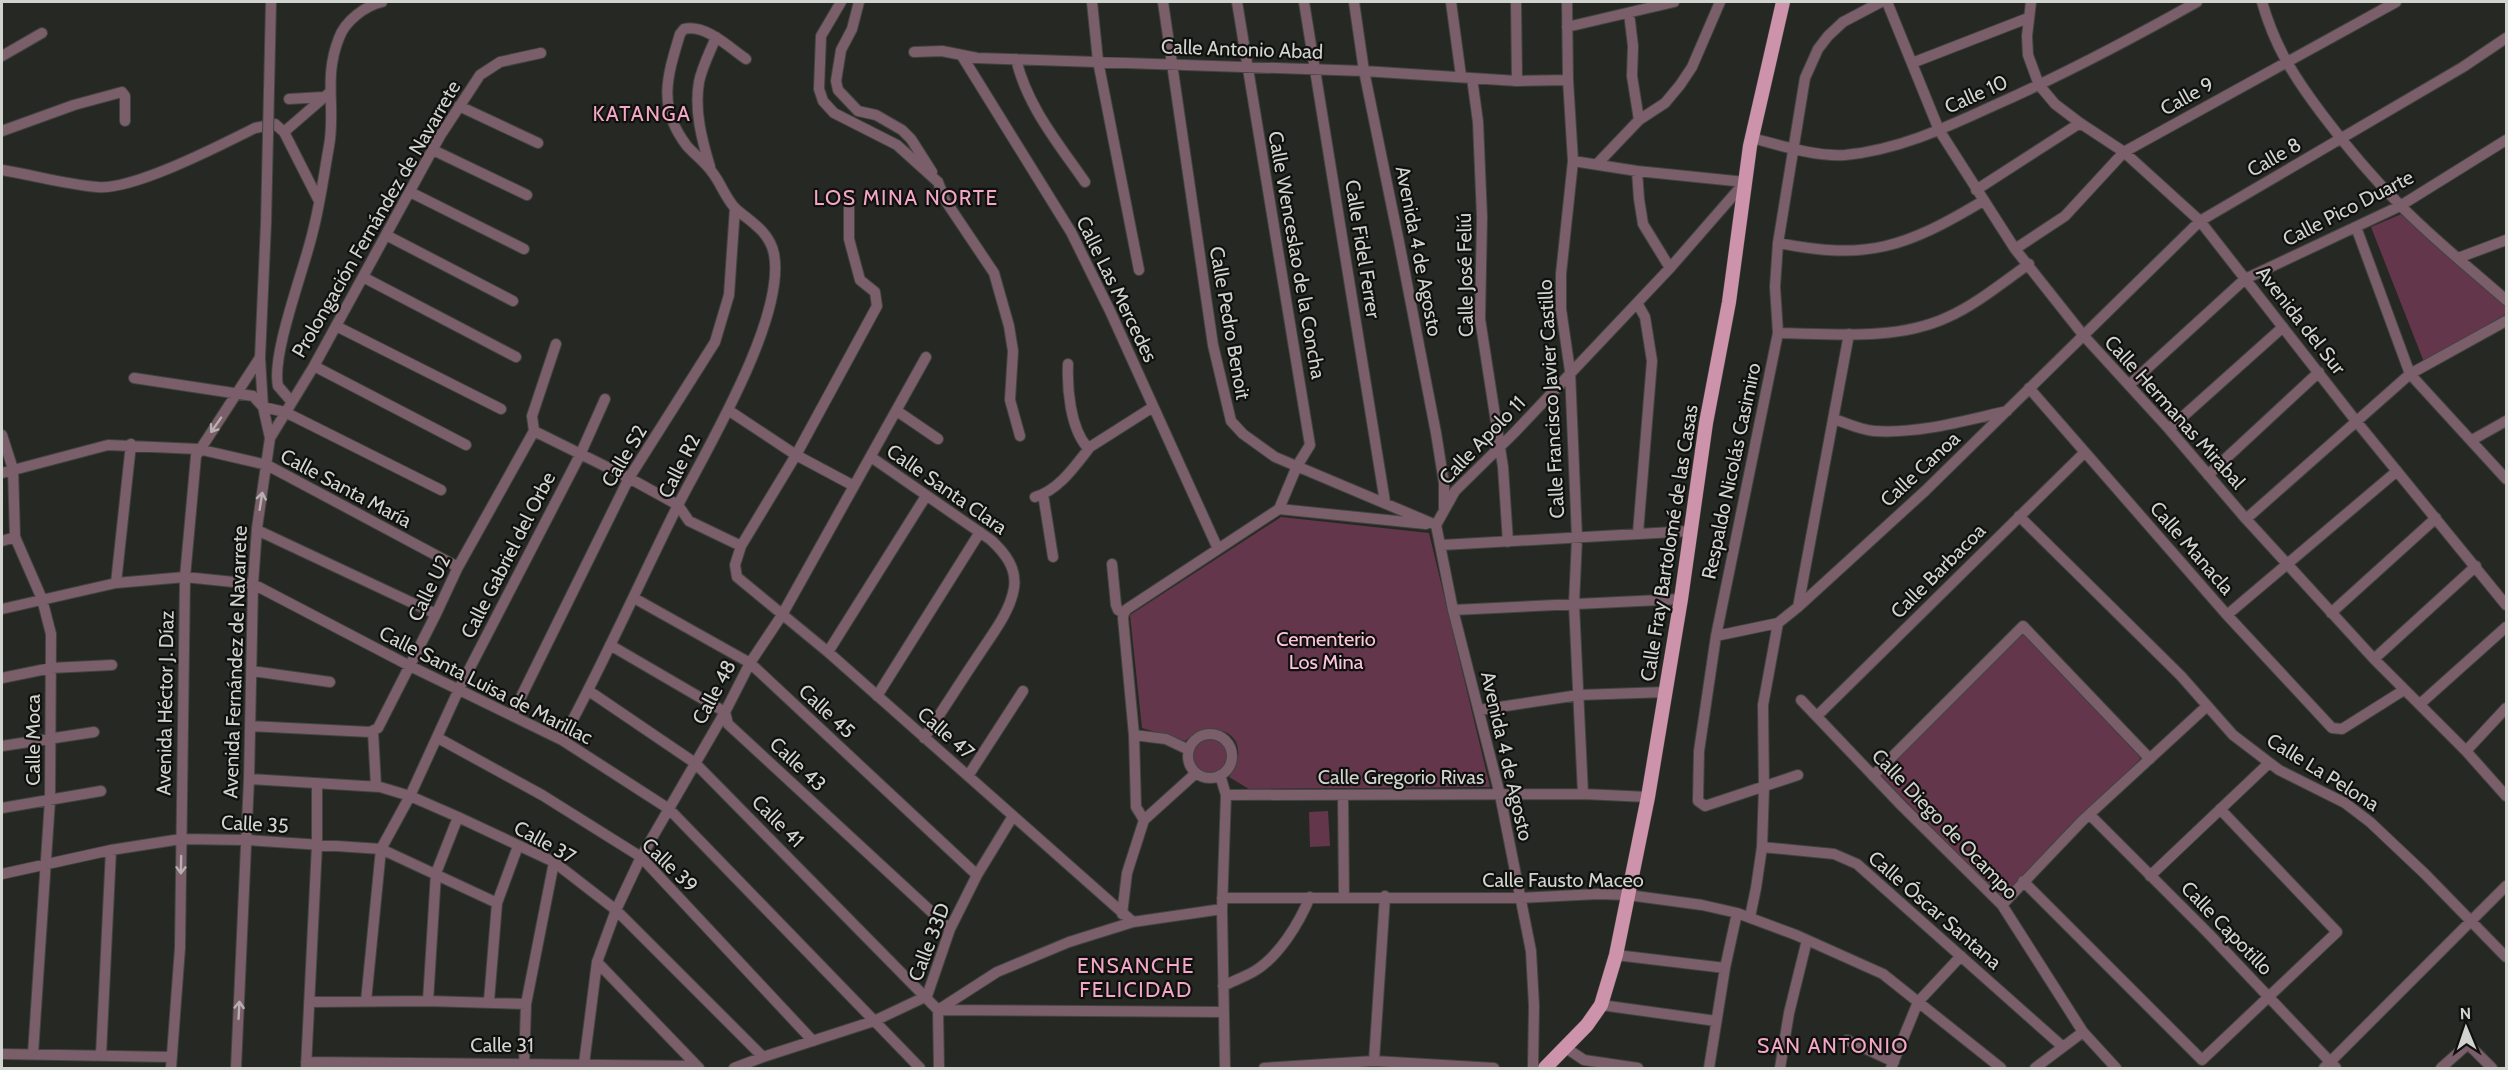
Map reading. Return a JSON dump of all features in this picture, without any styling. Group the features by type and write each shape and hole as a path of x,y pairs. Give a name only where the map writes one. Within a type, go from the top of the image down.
{"main road":[{"name":"Calle Fray Bartolomé de las Casas","path":"1545,1068 1566,1048 1600,1005 1616,955 1648,797 1666,692 1707,423 1729,302 1752,138 1783,2"}],"street":[{"name":"Avenida Fernández de Navarrete","path":"236,1068 247,840 253,584 257,530 270,438 263,407 260,358 271,2"},
{"path":"291,401 278,386 278,361 314,229 330,142 326,95 332,56 340,34 353,18 372,4 382,2"},
{"path":"841,2 821,36 819,89 823,101 834,112 897,145 938,182"},
{"path":"859,2 852,29 841,50 836,81 838,90 858,111 876,115 902,130 911,139 938,182 945,200 994,273 1009,326 1013,351 1010,400 1020,436"},
{"path":"1092,2 1098,61 1139,270"},
{"name":"Calle Pedro Benoit","path":"1163,2 1213,345 1231,421 1243,434 1275,457 1436,525"},
{"name":"Calle Wenceslao de la Concha","path":"1237,2 1310,445 1297,466 1279,508"},
{"name":"Calle Fidel Ferrer","path":"1304,2 1385,502"},
{"name":"Avenida 4 de Agosto","path":"1354,2 1364,71 1436,433 1444,483 1444,508"},
{"name":"Calle José Feliú","path":"1451,2 1478,122 1482,217 1480,319 1503,467 1508,542"},
{"path":"1516,2 1517,81"},
{"name":"Calle Francisco Javier Castillo","path":"1567,2 1568,80 1573,161 1561,274 1561,309 1570,371 1577,538 1574,604 1583,794"},
{"path":"1567,27 1674,2"},
{"path":"1598,163 1639,120 1665,102 1680,86 1692,66 1720,2"},
{"name":"Respaldo Nicolás Casimiro","path":"1764,788 1705,806 1698,801 1699,751 1716,636 1778,333 1775,287 1778,243 1805,78 1818,49 1843,22 1881,2"},
{"name":"Calle Hermanas Mirabal","path":"1887,2 1940,130 2015,249 2084,336 2169,429 2246,519 2374,659 2466,751 2506,796"},
{"path":"2031,2 2028,18 2028,55 2039,86"},
{"name":"Calle 10","path":"1752,138 1793,148 1842,155 1898,145 1940,130 2039,86 2113,49 2197,2"},
{"path":"2262,2 2285,62 2298,84 2341,139 2400,206 2506,300"},
{"name":"Calle 9","path":"2015,249 2071,210 2124,152 2396,2"},
{"path":"1629,13 1633,46 1632,76 1639,120"},
{"path":"1912,63 2028,18"},
{"path":"711,170 681,136 671,118 667,78 680,34 684,29 693,28 716,37 746,59"},
{"path":"2,56 42,33"},
{"path":"711,170 700,128 698,96 699,80 716,37"},
{"name":"Calle 8","path":"2084,336 2200,221 2463,67 2506,38"},
{"name":"Calle Antonio Abad","path":"914,52 942,51 962,56 1016,59 1364,71 1517,81 1568,80"},
{"name":"Prolongación Fernández de Navarrete","path":"270,438 314,366 433,150 480,75 490,67 512,58 542,53"},
{"name":"Calle Las Mercedes","path":"962,56 1071,232 1110,311 1218,549"},
{"path":"1016,59 1022,85 1085,182"},
{"name":"Avenida del Sur","path":"2039,86 2055,104 2124,152 2200,221 2356,421 2506,605"},
{"path":"2,131 74,105 122,92 125,96 125,121"},
{"path":"289,99 326,95"},
{"path":"284,132 326,95"},
{"path":"459,106 538,143"},
{"path":"1976,190 2080,123"},
{"path":"2,170 98,187 122,185 264,125 275,124 284,132 318,199"},
{"name":"Calle Pico Duarte","path":"2129,386 2245,279 2400,206 2506,140"},
{"path":"433,150 527,195"},
{"path":"1573,161 1598,163 1637,171 1745,182"},
{"name":"Calle R2","path":"561,740 589,691 678,505 728,410 766,319 774,272 774,255 771,244 753,220 735,208 711,170"},
{"path":"1637,171 1643,224 1670,268"},
{"name":"Calle Apolo 11","path":"1436,525 1455,491 1499,448 1670,268 1745,182"},
{"path":"410,192 524,249"},
{"path":"534,431 678,505 689,521 741,546 796,455 878,306 874,292 860,280 849,238 849,198"},
{"path":"1778,243 1814,250 1854,251 1886,248 1912,239 1983,201"},
{"name":"Calle S2","path":"512,715 629,478 715,342 729,295 735,208"},
{"path":"2356,227 2410,374 2506,480"},
{"path":"386,235 513,301"},
{"path":"2458,258 2506,240"},
{"path":"1778,333 1849,334 1910,330 1968,307 2029,264"},
{"path":"363,277 516,357"},
{"path":"1637,303 1645,317 1652,361 1638,533"},
{"path":"2246,519 2410,374 2506,321"},
{"path":"336,326 501,409"},
{"path":"2169,429 2283,327"},
{"path":"1798,607 1849,334"},
{"name":"Calle Canoa","path":"1778,623 1925,490 2084,336"},
{"name":"Calle U2","path":"373,731 378,728 458,567 534,431 532,416 556,344"},
{"name":"Calle 48","path":"584,1064 597,962 616,910 640,857 725,712 750,663 782,615 926,357"},
{"path":"198,449 237,395 260,358"},
{"path":"1068,364 1074,417 1085,445 1090,447"},
{"path":"314,366 466,445"},
{"path":"2208,475 2319,372"},
{"path":"134,378 253,396 263,407 285,412 441,490"},
{"name":"Calle Manacla","path":"2029,388 2227,615 2332,728 2342,729 2404,690"},
{"name":"Calle Gabriel del Orbe","path":"366,1001 381,849 410,796 459,689 580,454 605,399"},
{"path":"1053,557 1039,496 1068,475 1090,447 1153,407"},
{"path":"728,410 796,455 854,486"},
{"path":"897,411 938,440"},
{"path":"1834,419 1872,431 1906,430 1937,426 2007,411"},
{"path":"2472,440 2506,421"},
{"name":"Calle Moca","path":"2,435 13,469 15,537 42,599 51,634 50,800 33,1054"},
{"path":"116,583 131,444"},
{"name":"Calle Santa María","path":"2,473 100,446 131,444 198,449 267,465 458,567"},
{"name":"Avenida Héctor J. Díaz","path":"172,1063 180,948 185,577 198,449"},
{"name":"Calle Barbacoa","path":"1817,716 2085,452"},
{"name":"Calle Santa Clara","path":"871,457 980,532 1003,551 1011,564 1014,587 1005,613 924,738"},
{"path":"2227,615 2397,471"},
{"path":"828,652 926,496"},
{"path":"1144,820 1136,807 1134,735 1123,618 1127,609 1279,508 1436,525"},
{"name":"Calle La Pelona","path":"2019,516 2173,668 2234,735 2279,770 2345,803 2370,822 2506,957"},
{"path":"2331,613 2436,518"},
{"name":"Avenida 4 de Agosto","path":"1436,525 1442,545 1453,610 1500,795 1533,969 1533,1068"},
{"path":"257,530 436,614"},
{"path":"1442,545 1691,531"},
{"path":"877,696 980,532"},
{"path":"2,541 15,537"},
{"name":"Calle 47","path":"741,546 735,565 737,577 828,652 1133,922"},
{"path":"1112,564 1116,605 1118,610 1124,613"},
{"path":"2374,659 2476,566"},
{"name":"Calle Santa Luisa de Marillac","path":"2,609 116,583 185,577 253,584 410,666 561,740 669,809 920,1068"},
{"name":"Calle 45","path":"634,598 750,663 977,875"},
{"path":"1453,610 1681,599"},
{"path":"1716,636 1778,623 1763,705 1762,847 1750,917"},
{"path":"1874,776 2023,626 2150,759"},
{"path":"2420,704 2506,627"},
{"name":"Calle 43","path":"610,645 725,712 728,724 950,929"},
{"path":"2,678 51,668 112,665"},
{"path":"252,670 330,682"},
{"name":"Calle 41","path":"589,691 695,763 927,996 938,1010"},
{"path":"968,776 1023,691"},
{"path":"1479,710 1579,695 1666,692"},
{"name":"Calle Diego de Ocampo","path":"1801,700 2002,904 2083,1032 2116,1068"},
{"path":"2002,904 2090,815 2207,706"},
{"path":"2466,751 2506,708"},
{"path":"250,726 373,731 376,786"},
{"path":"2,746 94,732"},
{"path":"1203,734 1218,735 1229,744 1232,758 1226,771 1212,778 1196,773 1189,762 1189,750 1192,743 1203,734"},
{"path":"1134,735 1166,739 1189,750"},
{"name":"Calle 39","path":"438,738 542,795 640,857 813,1041"},
{"path":"2150,876 2270,762"},
{"path":"1122,914 1127,873 1144,820 1196,773"},
{"path":"1220,775 1226,795 1222,904 1225,1068"},
{"path":"1764,788 1798,775"},
{"name":"Calle 37","path":"249,779 376,786 410,796 554,862 616,910 763,1057"},
{"path":"306,1065 317,845 317,784"},
{"path":"2,808 101,791"},
{"name":"Calle Gregorio Rivas","path":"1226,795 1583,794 1648,797"},
{"path":"1343,796 1344,896"},
{"path":"2024,881 2202,1060 2337,932 2220,809"},
{"name":"Calle Capotillo","path":"2090,815 2270,998 2330,1066"},
{"name":"Calle 33D","path":"734,1068 874,1022 927,996 950,929 977,875 1013,816"},
{"path":"428,1000 436,873 458,817"},
{"name":"Calle 35","path":"2,874 111,850 181,839 247,840 381,849 497,903"},
{"path":"489,1001 497,903 519,846"},
{"name":"Calle Óscar Santana","path":"1762,847 1834,855 1857,864 2063,1047"},
{"path":"101,1055 111,850"},
{"path":"524,1066 526,1004 554,862"},
{"path":"2330,1066 2506,886"},
{"name":"Calle Fausto Maceo","path":"938,1010 998,972 1024,959 1069,942 1133,922 1222,904 1344,896 1520,898 1628,895 1702,905 1750,917 1883,974 2001,1068"},
{"path":"1374,1061 1385,896"},
{"path":"1223,986 1267,962 1298,922 1310,897"},
{"path":"1709,1068 1725,968 1737,913"},
{"path":"1780,1068 1789,1013 1807,940"},
{"path":"1616,955 1725,968"},
{"path":"1847,1040 1893,1065 1918,1002 1961,956"},
{"path":"597,962 698,1067"},
{"path":"309,1002 428,1000 526,1004"},
{"path":"1600,1005 1716,1021"},
{"path":"939,1068 938,1010 1223,1012"},
{"path":"2036,1068 2083,1032"},
{"path":"2440,1068 2468,1044 2492,1068"},
{"path":"1566,1048 1584,1060 1638,1068"},
{"path":"2,1054 101,1055 172,1063"},
{"path":"1264,1068 1374,1061 1494,1068"},
{"name":"Calle 31","path":"306,1065 584,1064 698,1067"}],"green space":[{"path":"2411,210 2506,295 2506,314 2424,362 2371,227"},
{"name":"Cementerio Los Mina","path":"1281,517 1429,533 1490,787 1249,789 1229,777 1236,763 1238,752 1236,742 1230,735 1210,730 1198,733 1185,741 1142,728 1130,615"},
{"path":"2023,634 2141,758 2003,900 1879,774"},
{"path":"1210,736 1217,737 1223,742 1228,748 1228,762 1223,768 1217,773 1210,774 1203,773 1197,768 1192,762 1191,755 1192,748 1197,742 1203,737"},
{"path":"1328,811 1330,846 1310,847 1309,812"}],"district":[{"name":"KATANGA","path":"642,113"},
{"name":"LOS MINA NORTE","path":"906,197"},
{"name":"ENSANCHE FELICIDAD","path":"1136,977"},
{"name":"SAN ANTONIO","path":"1833,1045"}]}
